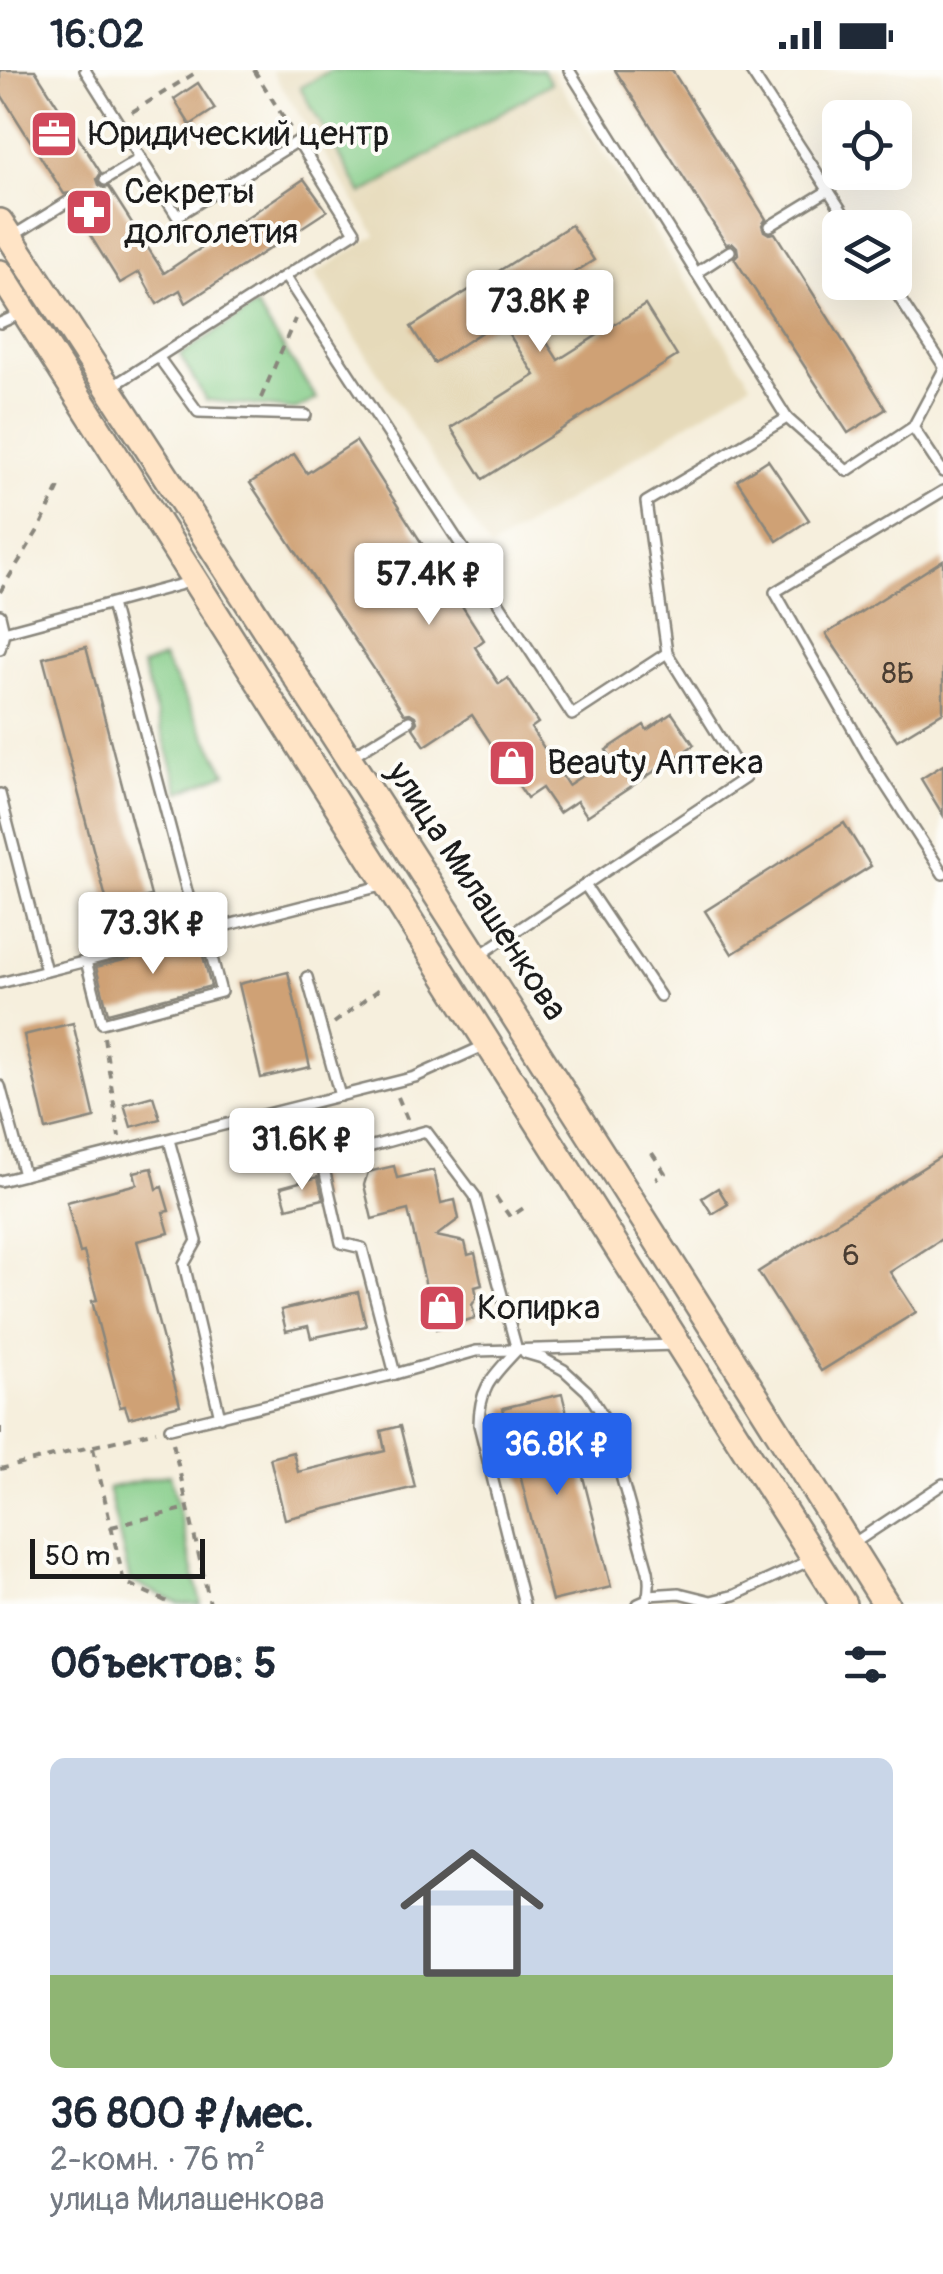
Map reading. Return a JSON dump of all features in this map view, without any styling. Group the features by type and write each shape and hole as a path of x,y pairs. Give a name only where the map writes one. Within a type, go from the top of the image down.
{"main road":[{"name":"улица Милашенкова","path":"5,230 478,956 886,1604"},
{"name":"улица Милашенкова","path":"0,273 843,1604"}],"lane":[{"path":"85,70 177,216 298,141 356,232 108,389"},
{"path":"569,70 786,418 847,471 914,427 943,368 900,300"},
{"path":"750,70 822,179"},
{"path":"105,180 140,158"},
{"path":"770,226 829,190 842,210"},
{"path":"5,230 68,201"},
{"path":"696,273 730,251"},
{"path":"285,276 572,715 668,653"},
{"path":"0,323 25,312"},
{"path":"158,358 198,412 306,415"},
{"path":"478,956 745,778 668,653 646,502 786,418"},
{"path":"914,427 943,472"},
{"path":"943,490 776,592 879,775 943,874"},
{"path":"2,632 196,581"},
{"path":"86,961 102,1023 221,992 111,604"},
{"path":"0,616 0,649"},
{"path":"349,757 409,721"},
{"path":"0,794 46,972"},
{"path":"0,983 388,884"},
{"path":"585,885 660,996"},
{"path":"307,978 340,1096"},
{"path":"0,1182 393,1083 489,1044"},
{"path":"0,1086 24,1175"},
{"path":"395,1374 362,1248 341,1243 322,1160 426,1131 476,1196 518,1350"},
{"path":"168,1140 197,1241 184,1264 220,1418"},
{"path":"170,1428 476,1351 679,1345"},
{"path":"518,1350 564,1370 588,1392 605,1419 648,1571 647,1600 638,1604"},
{"path":"518,1350 486,1386 479,1404 479,1425 524,1604"},
{"path":"850,1546 943,1484"},
{"path":"648,1595 679,1593 712,1603 814,1559"}],"path":[{"path":"118,122 200,70"},
{"path":"254,70 298,141"},
{"path":"255,414 302,301"},
{"path":"0,592 61,484"},
{"path":"323,1032 382,988"},
{"path":"102,1023 122,1152"},
{"path":"393,1083 413,1134"},
{"path":"652,1153 665,1173 656,1179"},
{"path":"496,1197 510,1216 524,1207"},
{"path":"0,1427 0,1436"},
{"path":"0,1470 170,1428 210,1604"},
{"path":"92,1448 124,1582 172,1604"},
{"path":"111,1527 188,1508"}],"shaded area":[{"path":"271,70 551,70 751,383 490,549 315,274 376,235"}],"green space":[{"path":"331,70 543,70 551,83 362,194 300,88"},
{"path":"256,306 317,399 295,410 206,400 180,355"},
{"path":"163,658 226,773 180,792 142,666"},
{"path":"170,1474 201,1604 180,1604 130,1581 108,1488"}],"building":[{"path":"0,70 35,70 101,173 99,185 109,187 164,273 304,179 327,211 186,303 180,290 157,304 139,272 120,283 73,208 75,196 64,194 0,93"},
{"path":"615,70 672,70 766,219 764,231 775,233 886,409 848,433 734,258 737,247 726,244"},
{"path":"198,83 215,109 190,125 174,99"},
{"path":"571,225 594,260 523,305 558,360 645,305 677,356 483,479 451,428 535,375 500,320 434,363 411,327"},
{"path":"356,441 484,640 475,647 499,684 508,678 538,723 531,728 568,785 611,757 606,750 644,725 647,730 672,713 694,745 587,816 577,801 559,813 542,788 527,798 472,715 425,746 413,728 415,716 404,714 250,483 294,454 307,473"},
{"path":"768,460 809,520 777,541 737,480"},
{"path":"943,560 943,712 897,740 826,634"},
{"path":"86,647 151,896 108,906 43,658"},
{"path":"943,765 943,815 921,779"},
{"path":"844,823 871,866 732,954 705,911"},
{"path":"199,941 211,986 108,1013 96,967"},
{"path":"288,972 310,1067 261,1078 239,984"},
{"path":"73,1023 95,1118 46,1130 24,1035"},
{"path":"153,1096 160,1119 131,1127 124,1104"},
{"path":"943,1155 943,1238 890,1272 916,1312 821,1371 758,1272"},
{"path":"394,1166 397,1178 434,1170 441,1203 455,1200 459,1219 436,1236 465,1242 468,1255 475,1253 482,1285 475,1287 475,1318 436,1329 408,1210 372,1219 364,1185 368,1172"},
{"path":"152,1168 157,1189 162,1187 169,1211 163,1212 169,1233 137,1241 180,1405 129,1418 125,1406 120,1407 92,1301 97,1300 67,1202 137,1184 134,1172"},
{"path":"318,1177 323,1199 287,1208 281,1187"},
{"path":"718,1188 728,1204 712,1214 702,1198"},
{"path":"358,1292 366,1326 311,1338 308,1326 286,1331 281,1310"},
{"path":"562,1394 611,1587 552,1601 503,1408"},
{"path":"400,1426 415,1487 285,1519 270,1458 293,1452 298,1472 385,1451 381,1431"}],"place":[{"name":"Юридический центр","path":"54,134"},
{"name":"Секреты долголетия","path":"89,212"},
{"name":"Beauty Аптека","path":"512,763"},
{"name":"Копирка","path":"442,1308"}]}
